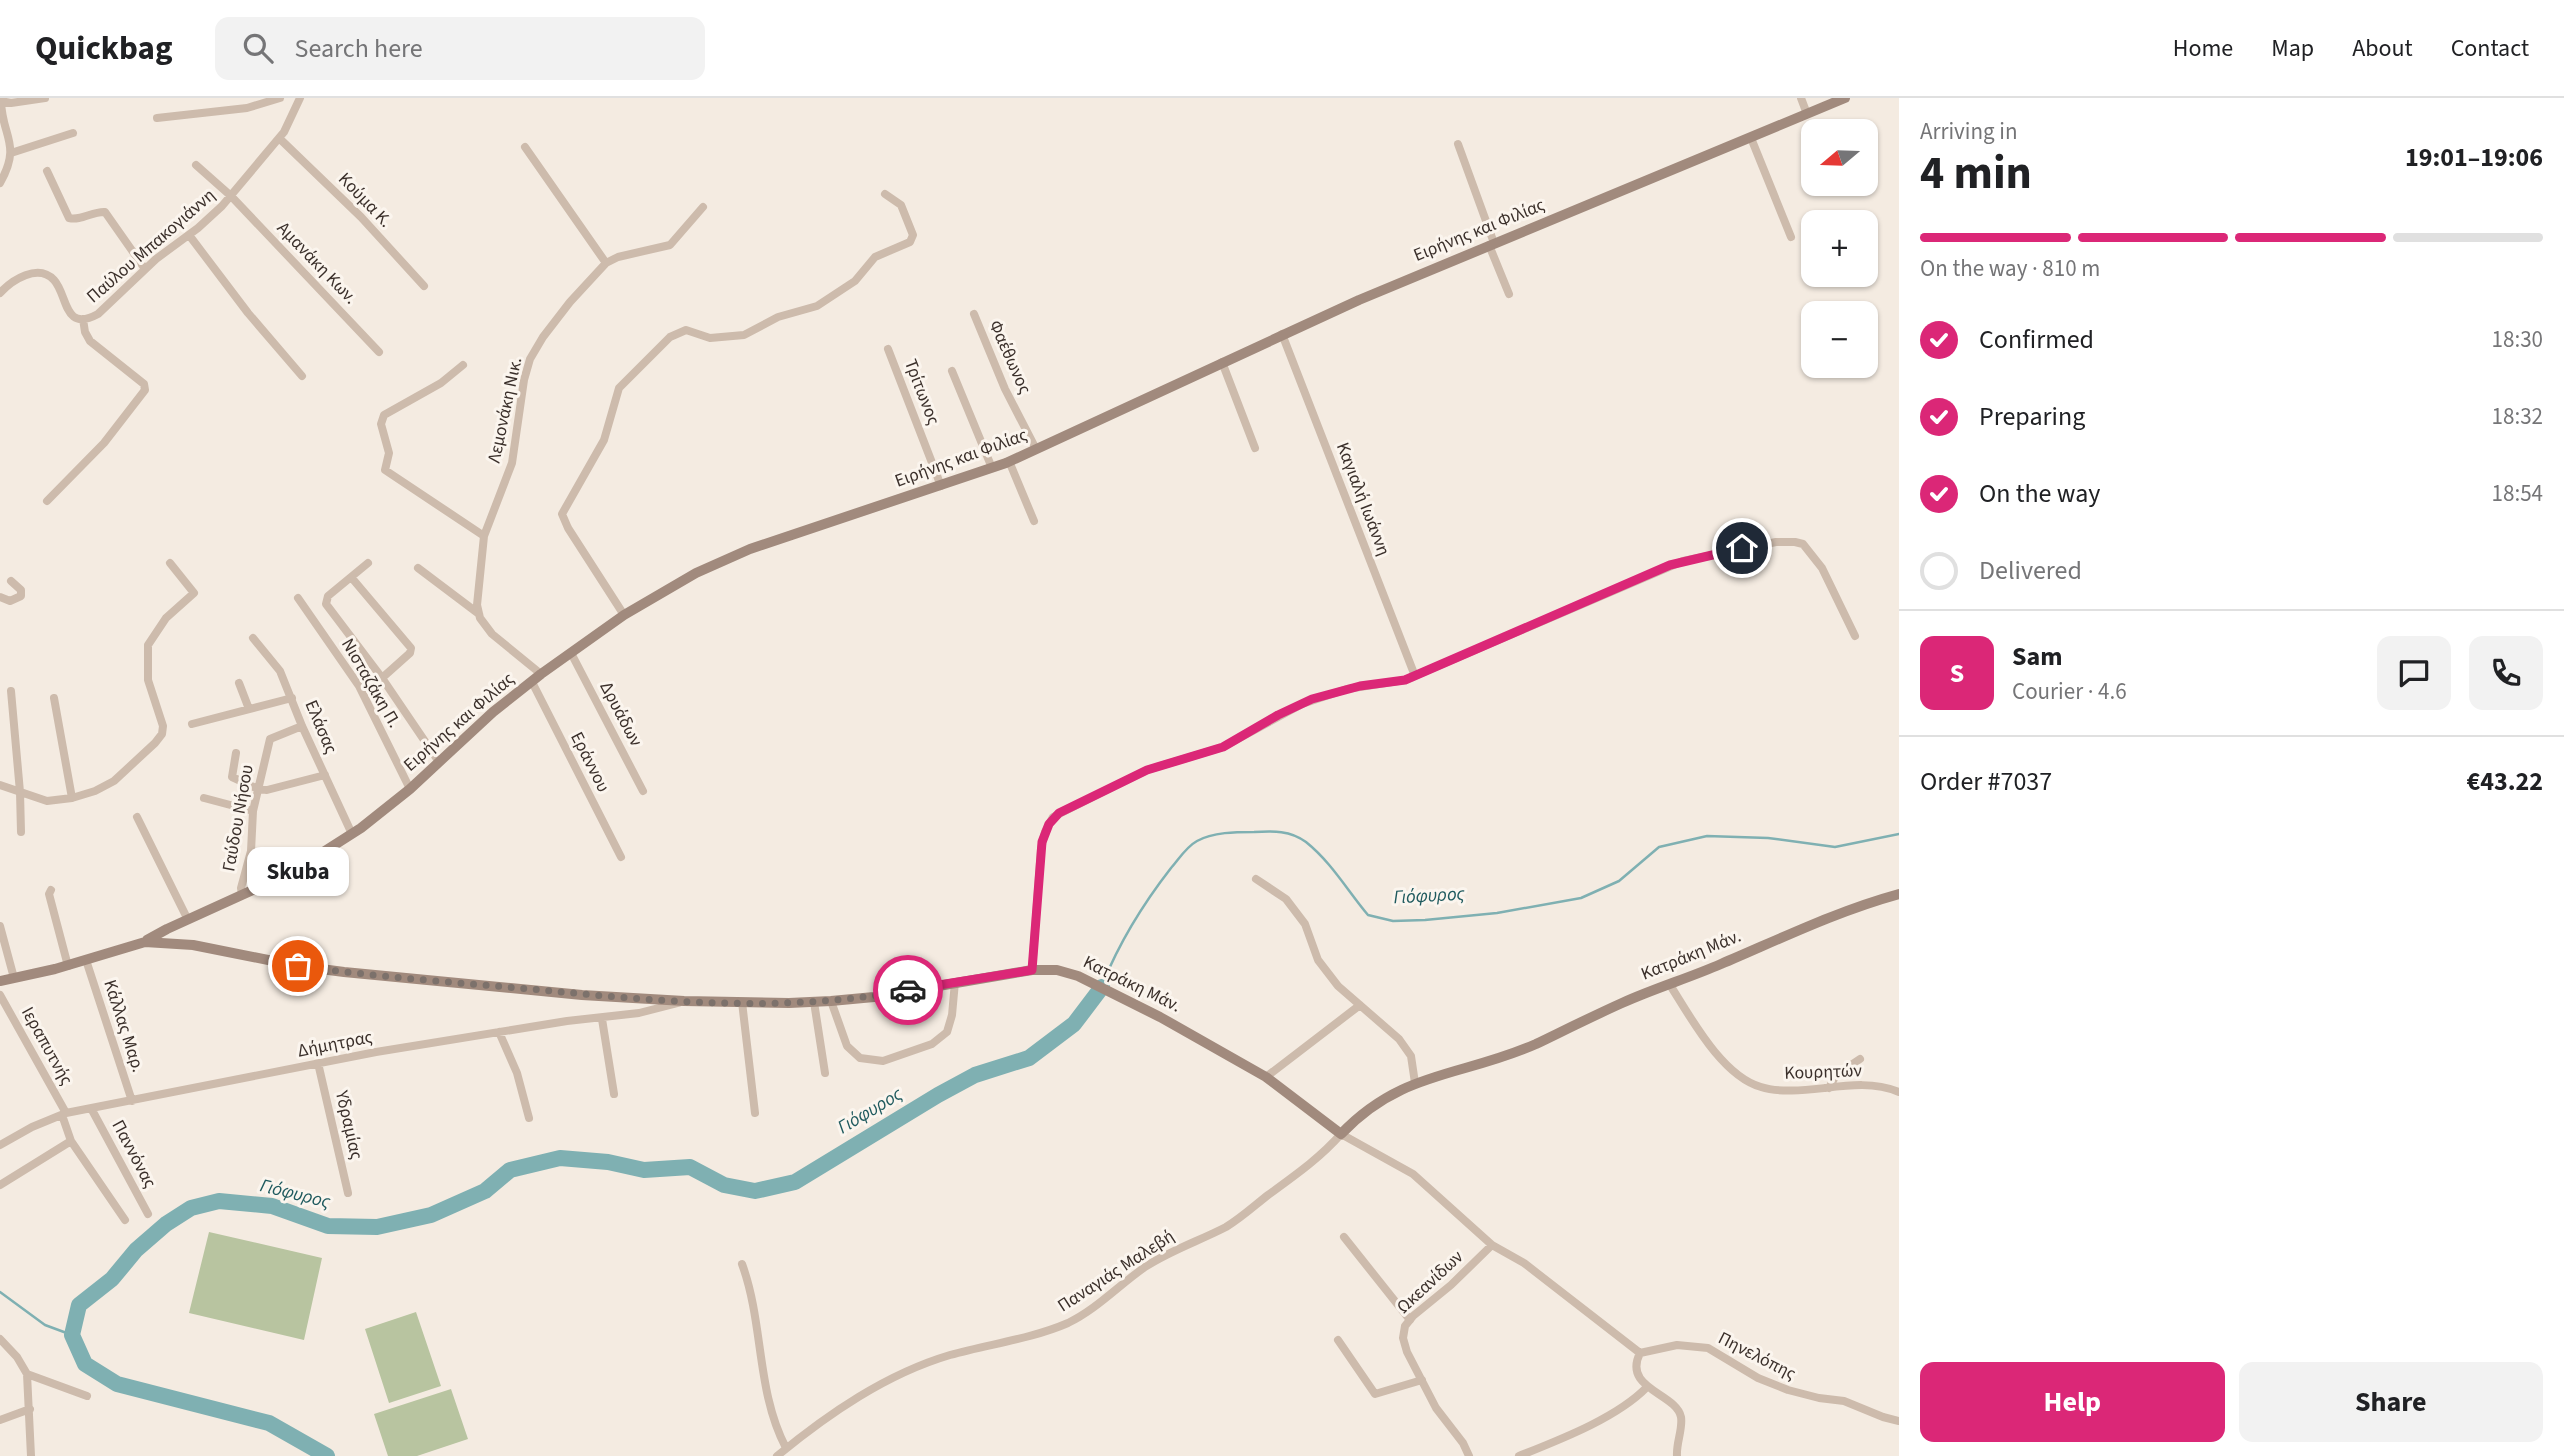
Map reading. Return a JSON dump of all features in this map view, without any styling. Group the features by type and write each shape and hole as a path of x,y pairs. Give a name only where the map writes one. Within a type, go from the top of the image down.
{"street":[{"path":"0,183 10,164 11,153 1,100 11,103 45,98"},
{"path":"156,118 247,107 280,98"},
{"name":"Παύλου Μπακογιάννη","path":"0,293 20,278 33,274 44,275 57,284 69,313 91,318 101,312 145,268 213,216 279,138 290,123 300,98"},
{"path":"1801,98 1807,114"},
{"name":"Ειρήνης και Φιλίας","path":"145,942 297,868 352,834 410,789 481,723 541,674 624,615 688,577 731,557 1010,461 1282,334 1491,244 1845,98"},
{"path":"11,153 73,134"},
{"name":"Κούμα Κ.","path":"279,138 361,217 424,286"},
{"path":"1751,138 1791,237"},
{"path":"1458,144 1509,294"},
{"path":"525,147 606,263"},
{"name":"Αμανάκη Κων.","path":"196,165 231,196 379,352"},
{"path":"47,171 69,218 105,212 145,268"},
{"path":"624,615 568,528 562,514 604,440 619,388 670,337 680,331 687,330 710,338 744,335 778,317 817,306 855,281 875,257 910,242 913,235 903,209 885,194"},
{"name":"Λεμονάκη Νικ.","path":"479,614 477,598 484,536 512,463 524,380 533,353 570,302 606,263 618,257 670,246 703,207"},
{"path":"189,235 248,313 302,376"},
{"name":"Φαέθωνος","path":"974,314 1005,389 1036,449"},
{"path":"47,501 104,443 145,390 144,384 90,341 85,332 83,318"},
{"name":"Καγιαλή Ιωάννη","path":"1282,334 1415,676"},
{"name":"Τρίτωνος","path":"888,349 941,486"},
{"path":"1222,362 1255,448"},
{"path":"463,365 441,383 384,415 381,424 389,453 385,470 484,536"},
{"path":"952,371 992,468"},
{"path":"1010,461 1034,521"},
{"path":"1032,970 1042,842 1047,827 1056,815 1147,770 1223,747 1312,699 1347,689 1393,683 1415,676 1670,565 1783,542 1800,543 1810,550 1835,591 1855,636"},
{"path":"0,785 47,801 72,798 95,791 114,781 162,734 162,722 148,680 148,649 162,622 194,593 170,562"},
{"path":"368,563 328,596 326,604 382,678 439,762"},
{"path":"418,568 479,614 485,627 497,639 541,674"},
{"path":"351,577 411,648 410,653 382,678"},
{"path":"0,597 10,601 21,596 22,590 10,581"},
{"name":"Νισταζάκη Π.","path":"298,598 359,686 410,789"},
{"name":"Ελάσας","path":"253,638 280,671 352,834"},
{"name":"Δρυάδων","path":"570,653 643,791"},
{"name":"Εράννου","path":"532,682 621,857"},
{"path":"239,683 248,709"},
{"path":"11,691 21,832"},
{"path":"54,698 72,798"},
{"path":"192,724 292,698"},
{"name":"Γαύδου Νήσου","path":"242,895 251,851 253,811 270,739 302,726"},
{"path":"236,753 230,775 258,789 267,790 325,775"},
{"path":"204,798 253,811"},
{"path":"137,817 188,920"},
{"path":"1256,879 1286,899 1304,924 1318,960 1338,986 1399,1038 1411,1056 1415,1083"},
{"path":"51,890 49,894 52,911 68,966"},
{"name":"Κατράκη Μάν.","path":"145,942 193,945 298,966 385,977 582,995 742,1002 814,1002 874,997 1032,970 1058,970 1078,976 1179,1027 1266,1077 1341,1134 1373,1105 1415,1083 1527,1047 1622,1003 1670,985 1794,930 1899,894"},
{"path":"0,926 14,978"},
{"path":"0,981 68,966 145,942"},
{"name":"Κάλλας Μαρ.","path":"86,960 132,1101"},
{"path":"831,1001 847,1046 860,1058 883,1061 932,1044 947,1032 952,1015 955,982"},
{"name":"Κουρητών","path":"1670,985 1719,1056 1745,1080 1765,1088 1857,1085 1899,1092"},
{"name":"Ιεραπυτνής","path":"0,995 64,1114 72,1141 125,1220"},
{"name":"Δήμητρας","path":"0,1145 64,1114 318,1063 499,1032 660,1009 684,1000"},
{"path":"742,1002 755,1113"},
{"path":"814,1002 825,1073"},
{"path":"1266,1077 1360,1005"},
{"path":"601,1018 614,1094"},
{"path":"499,1032 517,1073 529,1118"},
{"path":"1829,1088 1836,1075 1860,1059"},
{"name":"Υδραμίας","path":"318,1063 348,1193"},
{"name":"Παννόνας","path":"92,1110 148,1214"},
{"path":"1341,1134 1413,1174 1492,1244 1524,1263 1640,1353 1636,1361 1637,1371 1647,1387 1677,1409 1681,1418 1677,1456"},
{"name":"Παναγιάς Μαλεβή","path":"777,1456 813,1426 916,1367 950,1355 1047,1331 1069,1322 1166,1254 1227,1226 1316,1158 1341,1134"},
{"path":"0,1185 72,1141"},
{"path":"1344,1237 1410,1320"},
{"name":"Ωκεανίδων","path":"1469,1456 1463,1443 1436,1408 1407,1352 1403,1338 1405,1326 1410,1320 1466,1272 1492,1244"},
{"path":"742,1264 749,1283 768,1401 786,1448"},
{"path":"0,1339 18,1357 27,1374 31,1456"},
{"path":"1338,1340 1375,1394 1422,1380"},
{"name":"Πηνελόπης","path":"1640,1353 1677,1345 1708,1348 1758,1378 1788,1390 1812,1397 1844,1401 1899,1421"},
{"path":"27,1374 87,1396"},
{"path":"1519,1456 1601,1419 1636,1398 1647,1387"},
{"path":"0,1420 30,1409"}],"green space":[{"path":"209,1232 322,1258 304,1340 189,1313"},
{"path":"416,1312 441,1386 389,1403 365,1329"},
{"path":"451,1389 468,1439 417,1456 388,1456 374,1414"}],"waterway":[{"name":"Γιόφυρος","path":"1103,983 1133,923 1171,868 1193,844 1217,834 1275,832 1300,838 1324,859 1368,915 1393,921 1497,913 1581,898 1619,881 1659,847 1707,836 1768,838 1835,847 1899,834"},
{"name":"Γιόφυρος","path":"327,1456 269,1423 117,1384 85,1364 72,1335 79,1305 112,1279 136,1250 166,1224 191,1208 219,1201 272,1206 328,1226 377,1227 431,1215 485,1191 510,1170 560,1158 608,1162 644,1170 690,1167 724,1185 755,1191 795,1182 975,1075 1029,1058 1074,1024 1102,987"},
{"path":"0,1292 45,1325 72,1335"}],"way so far":[{"path":"298,966 385,977 582,995 684,1000 789,1003 874,997 908,990"}],"place":[{"name":"Skuba","path":"298,966"}],"route":[{"path":"908,990 1032,970 1042,842 1053,817 1059,813 1147,770 1223,747 1312,699 1360,686 1405,680 1670,565 1742,548"}]}
